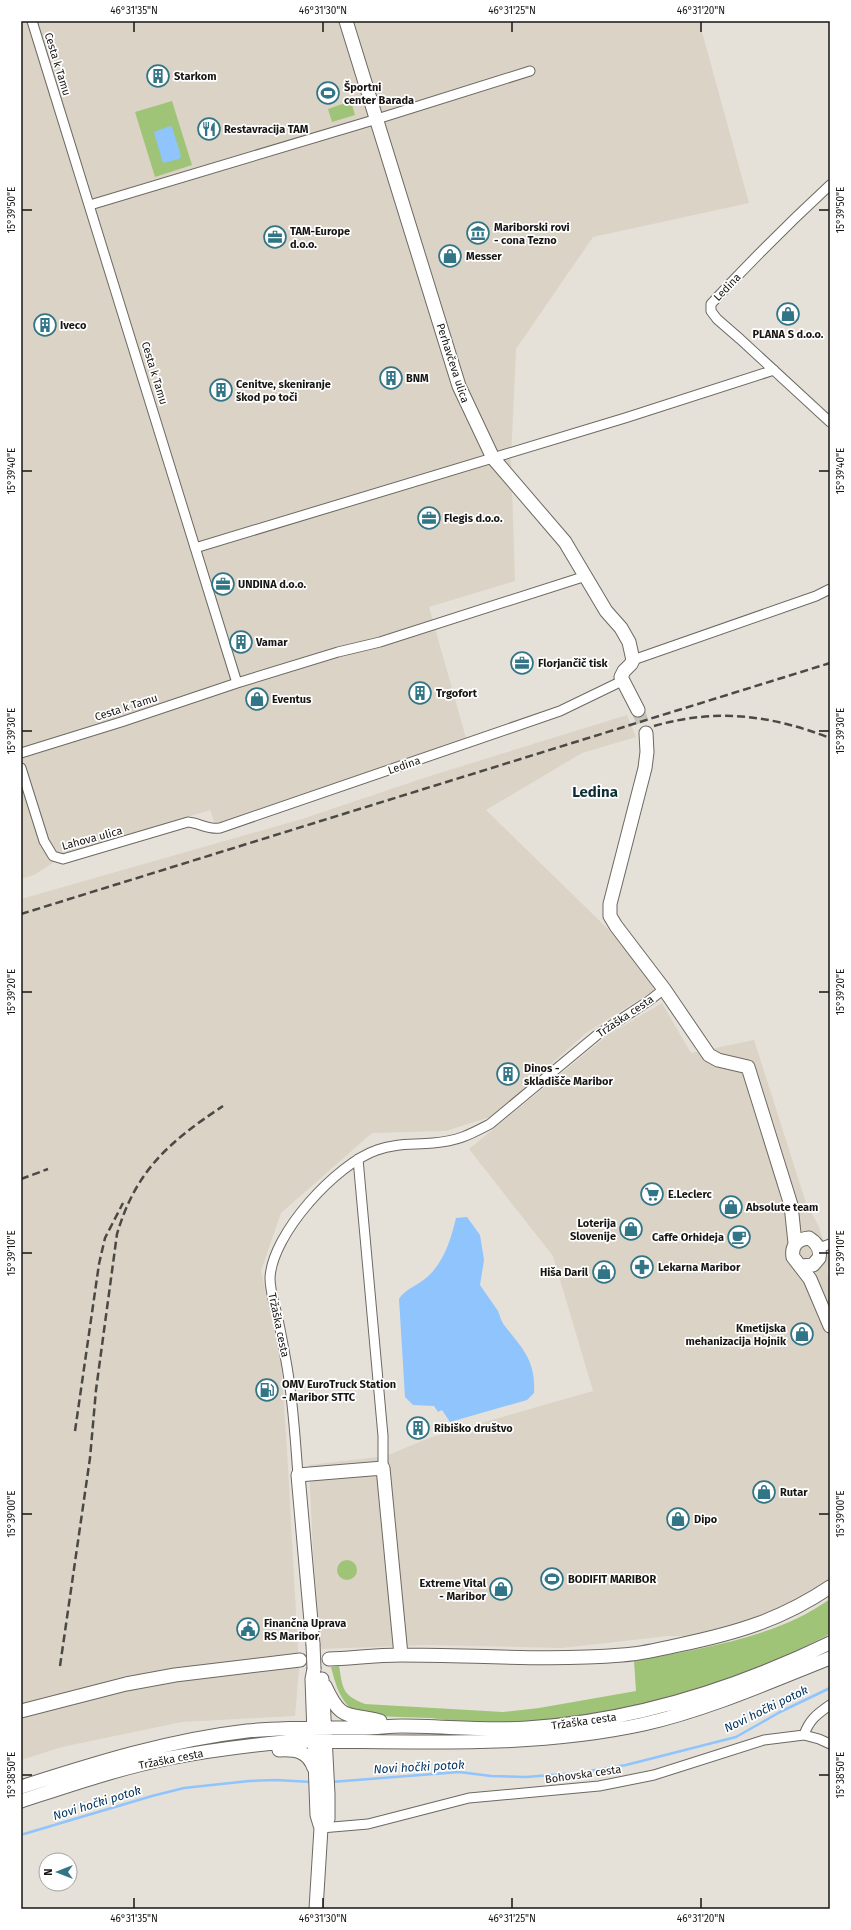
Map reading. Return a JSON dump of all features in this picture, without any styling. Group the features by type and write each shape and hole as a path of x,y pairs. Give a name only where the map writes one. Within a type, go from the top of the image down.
{"street":[{"name":"Cesta k Tamu","path":"32,21 237,683"},
{"name":"Perhavčeva ulica","path":"346,21 459,386 493,458 565,542 606,611 621,628 629,642 633,660"},
{"path":"90,205 377,119 530,71"},
{"name":"Ledina","path":"830,185 797,216 711,304 711,311 716,319 830,422"},
{"path":"196,548 625,418 774,370"},
{"name":"Cesta k Tamu","path":"21,753 121,722 237,683 338,652 380,642 586,576"},
{"path":"638,710 622,681 624,671 633,660 816,596 830,589"},
{"name":"Ledina","path":"182,824 195,823 208,828 220,828 560,711 622,681"},
{"path":"646,733 647,747 645,768 610,910 612,920 616,926 664,989"},
{"name":"Lahova ulica","path":"21,768 44,841 49,852 58,859 72,858 182,824"},
{"name":"Tržaška cesta","path":"320,1727 312,1679 318,1674 313,1644 287,1363 271,1290 272,1264 296,1220 310,1201 342,1171 358,1159 376,1150 395,1145 433,1143 472,1135 500,1118 597,1035 664,989 709,1055 718,1060 748,1067 791,1205"},
{"path":"358,1159 382,1436 383,1468 401,1655"},
{"path":"791,1205 809,1238 817,1244 825,1246 816,1262 809,1266 801,1266"},
{"path":"791,1205 796,1243"},
{"path":"809,1238 799,1240 796,1243 793,1248 793,1257 810,1279 825,1311 830,1326"},
{"path":"816,1262 825,1311"},
{"path":"298,1475 383,1468"},
{"path":"329,1659 401,1655 559,1657 624,1655 672,1647 738,1632 785,1614 806,1604 830,1587"},
{"name":"Tržaška cesta","path":"21,1787 118,1756 181,1741 249,1731 320,1727 401,1726 526,1728 596,1721 692,1699 803,1657 830,1643"},
{"name":"Tržaška cesta","path":"21,1801 134,1767 170,1758 269,1743 320,1741 489,1742 594,1733 644,1724 698,1710 830,1658"},
{"path":"21,1711 126,1684 175,1675 300,1660"},
{"path":"318,1674 332,1701 343,1713 350,1716 372,1719 401,1726"},
{"path":"830,1705 814,1716 807,1726 804,1735 830,1744"},
{"path":"316,1909 321,1828 328,1819 322,1794 320,1727"},
{"name":"Bohovska cesta","path":"321,1828 368,1824 469,1798 598,1786 654,1775 764,1740 804,1735"},
{"path":"222,1750 238,1754 295,1750 305,1753 321,1769"}],"shaded area":[{"path":"21,21 699,21 749,203 593,237 516,349 511,459 515,581 429,607 466,738 215,824 210,810 65,855 34,875 21,879"},
{"path":"627,715 636,737 582,753 486,810 607,928 655,984 653,991 586,1033 493,1116 446,1131 372,1133 281,1213 261,1271 281,1364 299,1669 295,1716 182,1722 62,1747 21,1760 21,899 302,819 430,776"},
{"path":"662,1003 691,1053 754,1040 806,1203 819,1227 829,1259 827,1270 830,1285 830,1578 804,1596 760,1616 733,1625 688,1636 668,1636 562,1648 427,1645 321,1649 313,1552 309,1465 386,1456 429,1438 593,1391 553,1256 469,1149 608,1035"}],"green space":[{"path":"172,101 192,165 155,177 135,112"},
{"path":"351,101 355,115 332,122 328,109"},
{"path":"347,1560 354,1563 357,1570 354,1577 347,1580 340,1577 337,1570 340,1563"},
{"path":"830,1599 830,1634 774,1662 725,1682 637,1707 576,1718 516,1724 461,1722 431,1718 368,1716 347,1711 349,1707 340,1693 331,1667 339,1666 345,1690 352,1698 365,1704 503,1712 539,1708 636,1691 634,1661 710,1646 761,1633 808,1613"}],"water":[{"path":"170,126 172,127 181,156 179,159 163,163 154,132"},
{"path":"467,1217 480,1235 484,1260 480,1285 498,1311 501,1320 527,1356 533,1372 534,1393 527,1400 450,1422 442,1410 438,1412 434,1406 413,1405 405,1397 399,1299 408,1290 423,1281 438,1265 446,1250 456,1218"}],"waterway":[{"name":"Novi hočki potok","path":"331,1782 459,1772 491,1776 526,1777 577,1773 626,1765 736,1737 780,1712 830,1688"},
{"name":"Novi hočki potok","path":"24,1834 184,1788 249,1781 276,1780 312,1782"}],"tunnel":[{"path":"638,710 646,733"}],"railway":[{"path":"21,914 830,663"},
{"path":"654,726 677,720 700,717 743,717 765,719 786,724 830,738"},
{"path":"60,1666 90,1458 96,1390 117,1234 134,1192 157,1160 186,1132 223,1106"},
{"path":"21,1179 48,1169"},
{"path":"75,1431 99,1264 105,1238 123,1203"}],"place":[{"name":"Starkom","path":"158,76"},
{"name":"Športni center Barada","path":"328,93"},
{"name":"Restavracija TAM","path":"209,129"},
{"name":"Mariborski rovi - cona Tezno","path":"478,233"},
{"name":"TAM-Europe d.o.o.","path":"275,237"},
{"name":"Messer","path":"450,256"},
{"name":"PLANA S d.o.o.","path":"788,314"},
{"name":"Iveco","path":"45,325"},
{"name":"BNM","path":"391,378"},
{"name":"Cenitve, skeniranje škod po toči","path":"221,390"},
{"name":"Flegis d.o.o.","path":"429,518"},
{"name":"UNDINA d.o.o.","path":"223,584"},
{"name":"Vamar","path":"241,642"},
{"name":"Florjančič tisk","path":"522,663"},
{"name":"Trgofort","path":"420,693"},
{"name":"Eventus","path":"257,699"},
{"name":"Dinos - skladišče Maribor","path":"508,1074"},
{"name":"E.Leclerc","path":"652,1194"},
{"name":"Absolute team","path":"731,1207"},
{"name":"Loterija Slovenije","path":"631,1229"},
{"name":"Caffe Orhideja","path":"739,1237"},
{"name":"Lekarna Maribor","path":"642,1267"},
{"name":"Hiša Daril","path":"604,1272"},
{"name":"Kmetijska mehanizacija Hojnik","path":"802,1334"},
{"name":"OMV EuroTruck Station - Maribor STTC","path":"267,1390"},
{"name":"Ribiško društvo","path":"418,1428"},
{"name":"Rutar","path":"764,1492"},
{"name":"Dipo","path":"678,1519"},
{"name":"BODIFIT MARIBOR","path":"552,1579"},
{"name":"Extreme Vital - Maribor","path":"501,1589"},
{"name":"Finančna Uprava RS Maribor","path":"248,1629"}],"district":[{"name":"Ledina","path":"595,792"}]}
